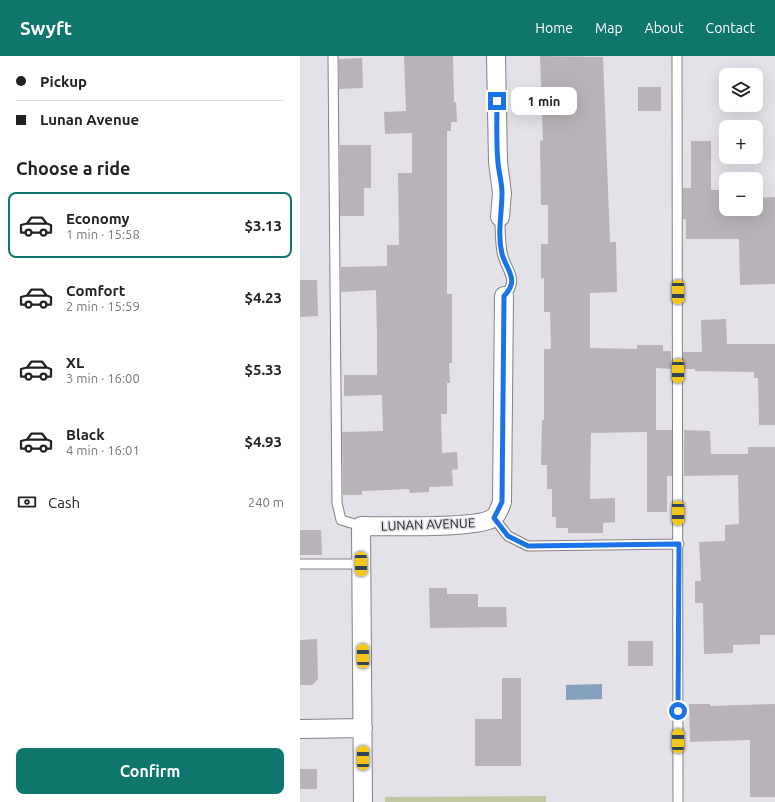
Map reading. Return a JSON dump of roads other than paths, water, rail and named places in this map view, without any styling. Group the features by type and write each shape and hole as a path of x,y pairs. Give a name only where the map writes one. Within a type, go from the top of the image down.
{"street":[{"name":"LUNAN AVENUE","path":"496,56 498,162 502,193 500,217"},
{"name":"LUNAN AVENUE","path":"360,526 475,524 494,518 502,502 504,296"},
{"path":"360,526 364,728 363,802"},
{"path":"300,729 364,728"}],"lane":[{"path":"333,56 337,503 341,520 360,526"},
{"path":"677,56 679,544 678,802"},
{"name":"LUNAN AVENUE","path":"500,217 502,254 510,271 512,280 510,289 504,296"},
{"path":"494,518 508,536 528,546 679,544"},
{"path":"300,564 361,564"}],"water":[{"path":"602,684 602,699 566,700 566,685"}]}
